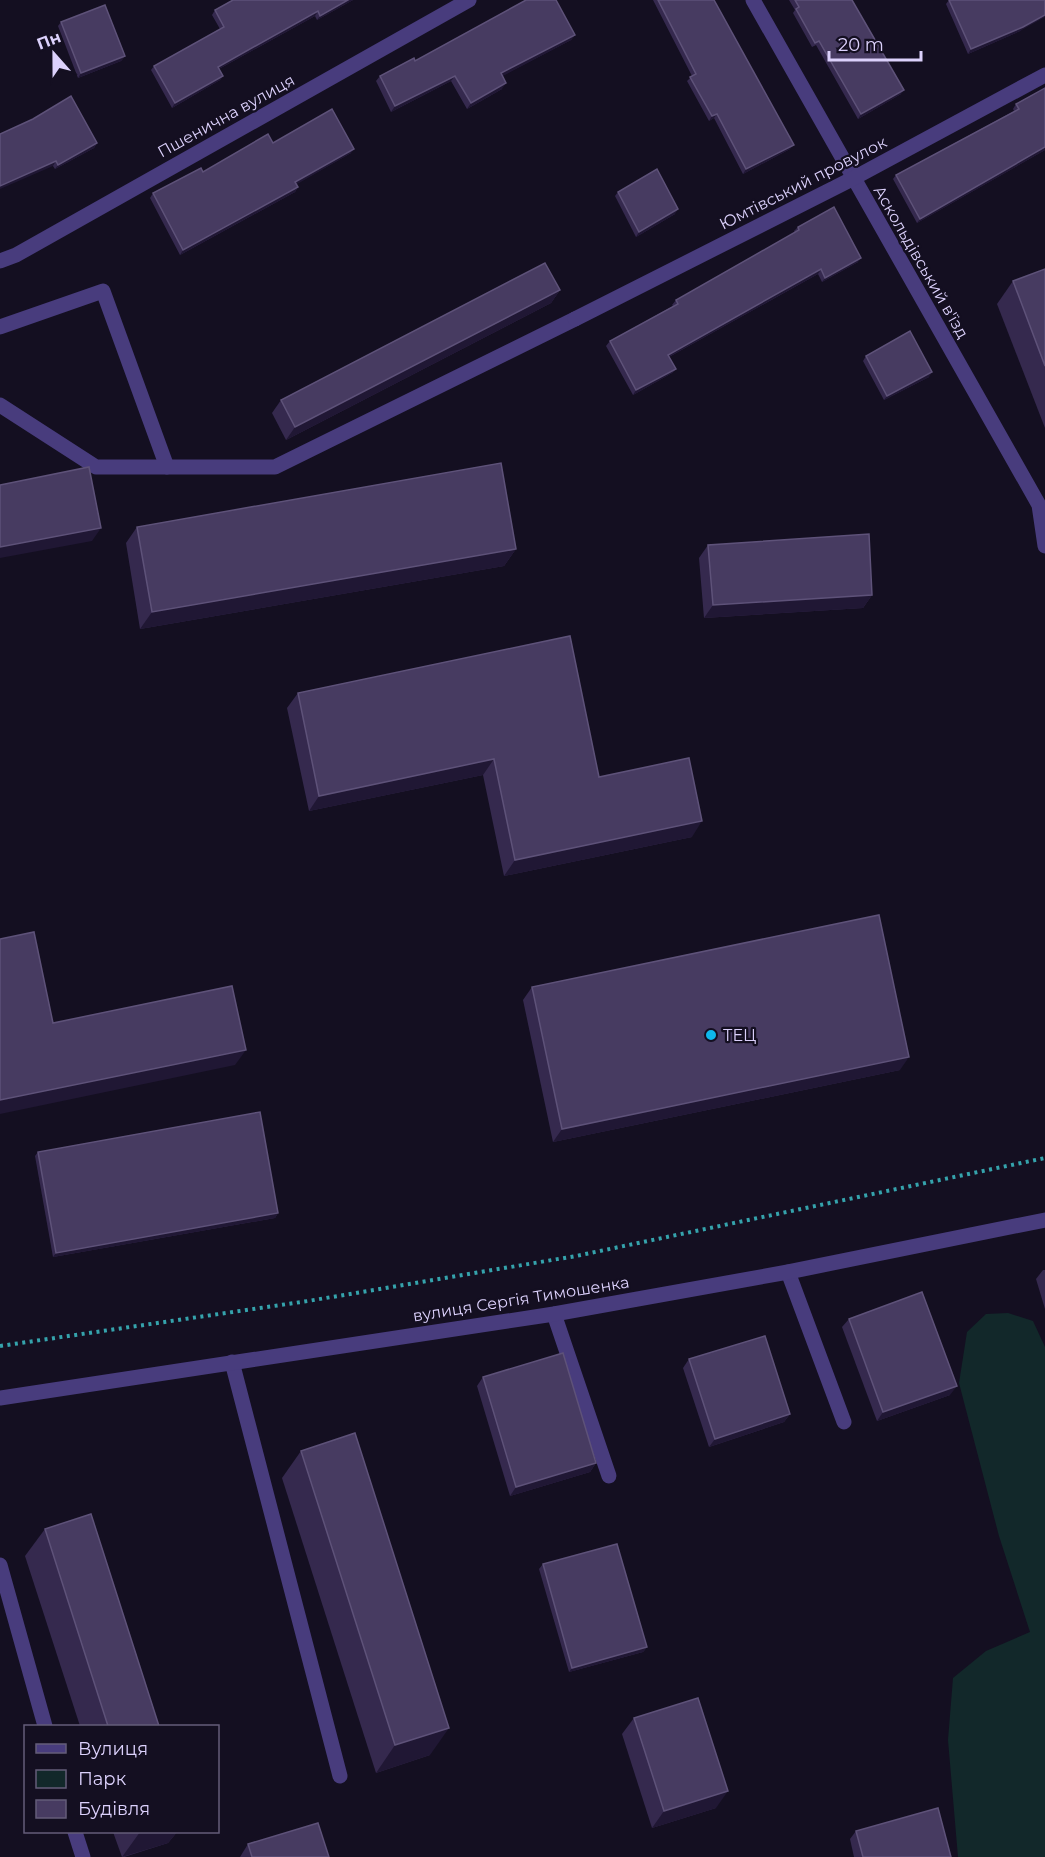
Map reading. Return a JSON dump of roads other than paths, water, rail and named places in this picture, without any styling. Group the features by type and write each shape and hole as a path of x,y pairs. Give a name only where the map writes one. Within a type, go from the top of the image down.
{"street":[{"name":"Пшенична вулиця","path":"0,261 16,255 469,0"},
{"name":"Аскольдівський в'їзд","path":"753,0 852,179 1039,505 1045,546"},
{"name":"Юмтівський провулок","path":"0,405 96,467 275,466 575,319 852,179 1045,75"},
{"path":"0,327 103,291 167,467"},
{"name":"вулиця Сергія Тимошенка","path":"0,1398 554,1314 788,1272 1045,1220"},
{"path":"788,1272 844,1422"},
{"path":"554,1314 609,1476"},
{"path":"232,1362 340,1776"},
{"path":"0,1565 45,1725"},
{"path":"75,1833 77,1856"}],"place":[{"name":"ТЕЦ","path":"711,1035"}]}
